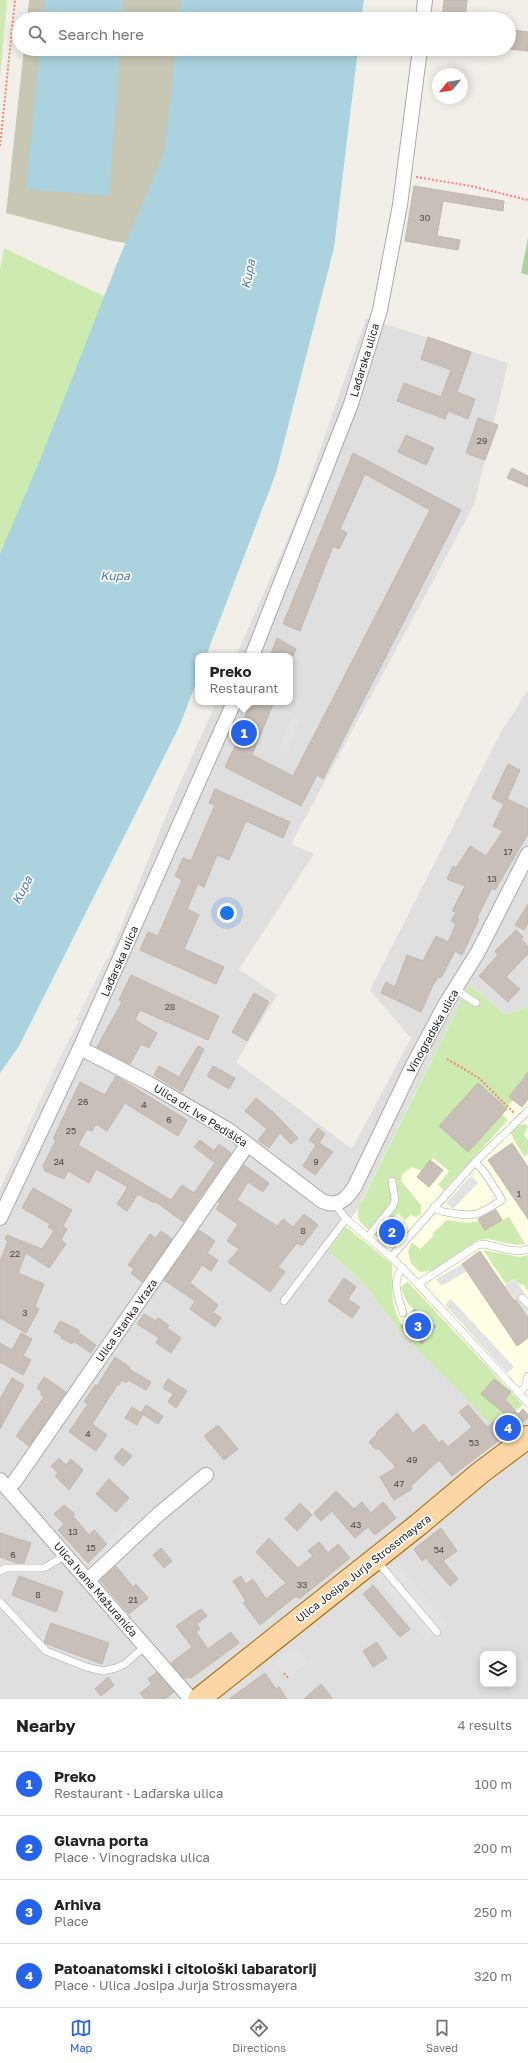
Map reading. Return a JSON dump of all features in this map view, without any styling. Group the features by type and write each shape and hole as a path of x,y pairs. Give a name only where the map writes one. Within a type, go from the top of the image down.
{"main road":[{"name":"Ulica Josipa Jurja Strossmayera","path":"199,1699 418,1525 480,1473 528,1437"}],"street":[{"path":"424,12 425,0"},
{"name":"Lađarska ulica","path":"253,653 351,404 380,310 389,267 404,175 419,56"},
{"name":"Lađarska ulica","path":"0,1218 80,1048 233,705"},
{"name":"Vinogradska ulica","path":"335,1204 347,1197 355,1186 413,1064 455,989 478,952 528,854"},
{"name":"Ulica dr. Ive Pedišića","path":"80,1048 148,1083 215,1122 247,1143 322,1201 335,1204"},
{"name":"Ulica Stanka Vraza","path":"4,1484 15,1481 242,1151"},
{"path":"88,1580 158,1514 206,1475"},
{"name":"Ulica Ivana Mažuranića","path":"4,1484 146,1645 191,1699"}],"lane":[{"path":"455,989 476,1003"},
{"path":"392,1257 434,1207 475,1162 528,1111"},
{"path":"434,1207 439,1211 474,1216 502,1200 485,1173 475,1162"},
{"path":"368,1237 393,1206 394,1200 392,1180"},
{"path":"335,1204 346,1220 392,1257 403,1268 528,1403"},
{"path":"284,1301 346,1220"},
{"path":"418,1284 484,1244 509,1250 521,1251 528,1249"},
{"path":"403,1268 398,1273 396,1280 397,1293 403,1313"},
{"path":"522,1298 528,1304"},
{"path":"519,1393 525,1387 528,1376"},
{"path":"0,1571 6,1568 44,1568 66,1555"},
{"path":"375,1558 437,1632"},
{"path":"0,1602 46,1652 86,1667 102,1671 116,1668 124,1664 146,1645"}],"path":[{"path":"14,12 15,0"},
{"path":"0,146 12,29"},
{"path":"404,175 471,186 528,200"},
{"path":"447,1059 479,1078 519,1119"},
{"path":"284,1673 288,1678"}],"shaded area":[{"path":"29,0 210,0 209,12 28,12"},
{"path":"23,56 206,56 192,254 113,241 6,213"},
{"path":"366,318 508,363 474,505 291,844 314,854 239,969 277,995 236,1062 352,1149 411,1038 370,990 501,732 528,690 528,1699 0,1699 0,1189 59,1059 97,987 167,813 215,705 293,705 293,653 237,653 294,524"},
{"path":"292,717 300,720 286,754 278,751"},
{"path":"107,958 111,961 83,1024 76,1020"},
{"path":"469,985 506,1015 528,1006 528,1418 505,1437 397,1328 363,1283 328,1251 356,1212"},
{"path":"66,1045 72,1047 33,1132 27,1128"},
{"path":"471,1176 478,1183 453,1209 446,1203"},
{"path":"462,1264 467,1271 441,1286 436,1279"},
{"path":"515,1279 528,1299 528,1318 504,1286"},
{"path":"451,1299 514,1367 507,1373 445,1305"},
{"path":"126,1518 135,1527 101,1563 95,1559"},
{"path":"396,1561 447,1623 426,1641 375,1579"},
{"path":"296,1646 308,1662 287,1679 274,1663"}],"green space":[{"path":"0,0 7,0 0,79"},
{"path":"528,238 528,275 521,273"},
{"path":"4,248 149,318 0,812 0,269"},
{"path":"469,985 506,1015 528,1006 528,1072 509,1097 513,1100 502,1114 508,1120 444,1190 438,1185 449,1171 433,1158 422,1171 412,1167 402,1174 401,1181 421,1205 421,1214 415,1217 411,1214 405,1220 398,1213 394,1217 398,1220 395,1220 377,1237 360,1222 358,1214 359,1201 361,1203"},
{"path":"524,1124 528,1126 524,1135 528,1140 528,1154 524,1156 511,1133 515,1127"},
{"path":"495,1208 502,1220 509,1217 525,1244 516,1245 488,1239 478,1240 431,1271 420,1272 411,1263 408,1252 412,1242 420,1249 434,1235 433,1233 447,1220 468,1223 479,1221 478,1219"},
{"path":"346,1227 392,1264 392,1287 395,1311 402,1325 414,1309 406,1300 401,1288 408,1282 523,1405 515,1411 511,1407 491,1424 397,1328 363,1283 328,1251"},
{"path":"483,1250 519,1257 528,1255 528,1291 523,1284 521,1285 514,1279 506,1284"}],"water":[{"path":"45,0 123,0 122,12 44,12"},
{"path":"181,0 364,0 362,12 180,12"},
{"path":"39,56 119,56 109,196 26,189"},
{"name":"Kupa","path":"175,56 357,56 334,248 276,473 207,653 195,653 195,686 179,727 19,1046 0,1073 0,554 42,455 120,256 164,153"}],"building":[{"path":"444,0 467,0 466,12 443,12"},
{"path":"516,30 528,32 528,51 516,50"},
{"path":"414,186 504,201 503,211 443,201 437,236 460,240 458,250 405,241"},
{"path":"428,337 471,352 457,392 475,399 468,419 448,411 445,419 397,401 404,383 441,397 451,370 421,359"},
{"path":"478,418 498,425 485,460 466,453"},
{"path":"406,435 434,448 426,465 398,452"},
{"path":"353,453 461,510 323,779 317,775 301,806 225,767 239,738 237,737 250,705 273,705 252,755 293,776 430,510 365,474 340,529 347,533 339,549 333,546 300,631 283,624"},
{"path":"512,468 528,476 528,487 507,478"},
{"path":"277,638 296,649 293,656 293,653 271,653"},
{"path":"508,764 520,770 507,799 528,809 528,834 495,890 492,888 477,918 479,919 462,955 455,951 441,978 438,977 433,985 421,1012 381,993 386,982 395,987 407,955 423,961 436,936 448,942 456,924 451,921 456,912 452,911 465,886 447,879 453,866 456,868 470,846 486,856 503,831 493,826 504,804 492,798"},
{"path":"215,789 290,822 283,838 246,821 229,860 217,855 204,887 198,884 187,909 199,915 184,949 224,967 216,984 140,950 148,932 158,936 182,880 175,876 183,858 191,861 215,805 209,803"},
{"path":"528,904 528,923 524,930 515,925"},
{"path":"516,930 523,937 521,939 528,946 528,954 506,977 520,989 508,1002 479,976 498,955 495,951"},
{"path":"131,975 219,1016 208,1040 140,1010 135,1020 157,1033 149,1048 141,1044 130,1064 97,1047 122,1002 119,1000"},
{"path":"254,993 269,1002 247,1041 232,1032"},
{"path":"198,1046 204,1049 182,1092 154,1075 159,1066 179,1077"},
{"path":"213,1066 235,1078 229,1089 207,1076"},
{"path":"528,1072 528,1099 522,1107 509,1097"},
{"path":"116,1076 187,1120 178,1136 125,1103 107,1131 96,1124 92,1131 87,1129 78,1145 171,1200 182,1185 194,1193 215,1163 194,1147 200,1140 214,1151 219,1144 231,1153 183,1222 155,1201 154,1203 138,1194 127,1211 117,1204 128,1187 96,1169 89,1183 68,1171 64,1179 45,1171 43,1166 56,1140 53,1139 80,1082 105,1095"},
{"path":"478,1083 507,1109 468,1152 439,1126"},
{"path":"256,1098 273,1112 298,1138 291,1144 280,1133 269,1148 258,1140 267,1129 245,1111"},
{"path":"318,1128 325,1134 319,1143 333,1152 315,1175 303,1166 316,1145 309,1140"},
{"path":"512,1143 528,1167 528,1219 488,1160"},
{"path":"430,1160 443,1170 429,1187 417,1177"},
{"path":"244,1165 269,1183 263,1192 248,1182 237,1200 277,1226 283,1219 293,1227 304,1214 318,1225 302,1246 297,1243 278,1267 285,1272 270,1292 228,1262 239,1249 227,1241 238,1224 216,1209 220,1203 218,1202"},
{"path":"33,1188 72,1210 63,1226 67,1229 61,1240 66,1244 49,1268 26,1253 18,1273 44,1284 35,1306 39,1309 26,1333 0,1318 0,1262 8,1241 5,1239 7,1235 42,1249 54,1231 48,1227 50,1224 22,1208"},
{"path":"496,1210 502,1220 485,1230 478,1219"},
{"path":"395,1220 403,1227 389,1245 380,1238"},
{"path":"199,1230 215,1241 207,1253 218,1260 211,1271 202,1265 190,1283 218,1305 213,1312 221,1318 215,1327 190,1309 195,1301 164,1280"},
{"path":"161,1231 172,1239 142,1282 131,1273 134,1269 128,1265 150,1234 156,1238"},
{"path":"480,1251 514,1301 516,1300 528,1318 528,1338 517,1346 462,1264"},
{"path":"344,1278 356,1287 348,1299 360,1307 352,1318 328,1301"},
{"path":"414,1309 436,1326 422,1344 401,1327"},
{"path":"144,1314 156,1321 158,1318 169,1325 167,1328 181,1338 171,1353 156,1343 159,1338 137,1324"},
{"path":"60,1321 79,1330 78,1332 96,1345 91,1353 73,1341 72,1344 61,1338 62,1336 54,1332"},
{"path":"21,1333 32,1339 23,1356 31,1360 23,1375 0,1362 0,1343 12,1350"},
{"path":"115,1357 130,1367 129,1369 151,1382 146,1390 128,1380 126,1383 122,1380 119,1385 118,1384 92,1424 107,1435 96,1451 69,1432 88,1404 84,1402 95,1385 97,1386"},
{"path":"44,1377 66,1392 29,1446 16,1436 44,1397 40,1394 42,1392 37,1388"},
{"path":"12,1378 24,1385 0,1429 0,1399"},
{"path":"168,1379 187,1391 176,1408 168,1402 173,1394 163,1388"},
{"path":"494,1379 511,1392 505,1399 518,1414 523,1409 528,1415 528,1418 452,1476 439,1460 411,1486 412,1489 394,1500 380,1477 396,1467 378,1448 376,1450 369,1442 377,1434 376,1433 397,1413 413,1433 424,1424 439,1443 442,1440 448,1447 472,1427 459,1412 468,1405 487,1427 504,1413 481,1394"},
{"path":"146,1405 163,1416 158,1424 141,1413"},
{"path":"132,1407 143,1414 137,1425 125,1418"},
{"path":"218,1425 238,1449 224,1460 204,1436"},
{"path":"122,1448 132,1456 123,1466 114,1458"},
{"path":"59,1458 66,1465 71,1459 83,1470 69,1490 55,1476 58,1473 51,1466"},
{"path":"109,1479 129,1498 116,1512 96,1494"},
{"path":"336,1491 354,1509 362,1502 371,1513 383,1502 396,1518 375,1535 368,1527 355,1538 332,1511 321,1521 314,1513"},
{"path":"300,1503 312,1515 297,1531 285,1519"},
{"path":"64,1505 75,1514 73,1516 89,1535 94,1530 107,1544 88,1563 58,1530 64,1524 54,1514"},
{"path":"441,1528 457,1551 443,1561 458,1579 450,1586 426,1558 422,1561 414,1549"},
{"path":"0,1533 31,1543 24,1563 17,1563 0,1557"},
{"path":"269,1538 298,1568 313,1556 308,1551 319,1542 328,1553 338,1544 350,1558 299,1599 296,1596 260,1625 243,1603 246,1601 233,1581 241,1576 246,1584 253,1579 266,1599 286,1583 256,1552"},
{"path":"161,1548 172,1561 164,1568 153,1555"},
{"path":"116,1566 133,1587 136,1584 148,1598 129,1614 100,1580"},
{"path":"19,1576 63,1592 56,1612 12,1595"},
{"path":"373,1585 410,1629 400,1637 363,1594"},
{"path":"201,1609 207,1616 197,1624 200,1629 196,1632 208,1649 231,1632 239,1643 191,1678 184,1678 171,1663 192,1647 176,1626"},
{"path":"51,1623 109,1643 102,1664 44,1642"},
{"path":"377,1642 387,1658 373,1667 363,1651"},
{"path":"157,1672 174,1692 165,1699 145,1699 140,1693 152,1684 148,1679"},
{"path":"265,1673 276,1689 279,1687 287,1699 229,1699"},
{"path":"108,1677 114,1685 101,1696 95,1689"},
{"path":"321,1684 333,1699 304,1699"}],"place":[{"name":"Preko","path":"244,733"},
{"name":"Glavna porta","path":"392,1232"},
{"name":"Arhiva","path":"418,1326"},
{"name":"Patoanatomski i citološki labaratorij","path":"508,1428"}]}
